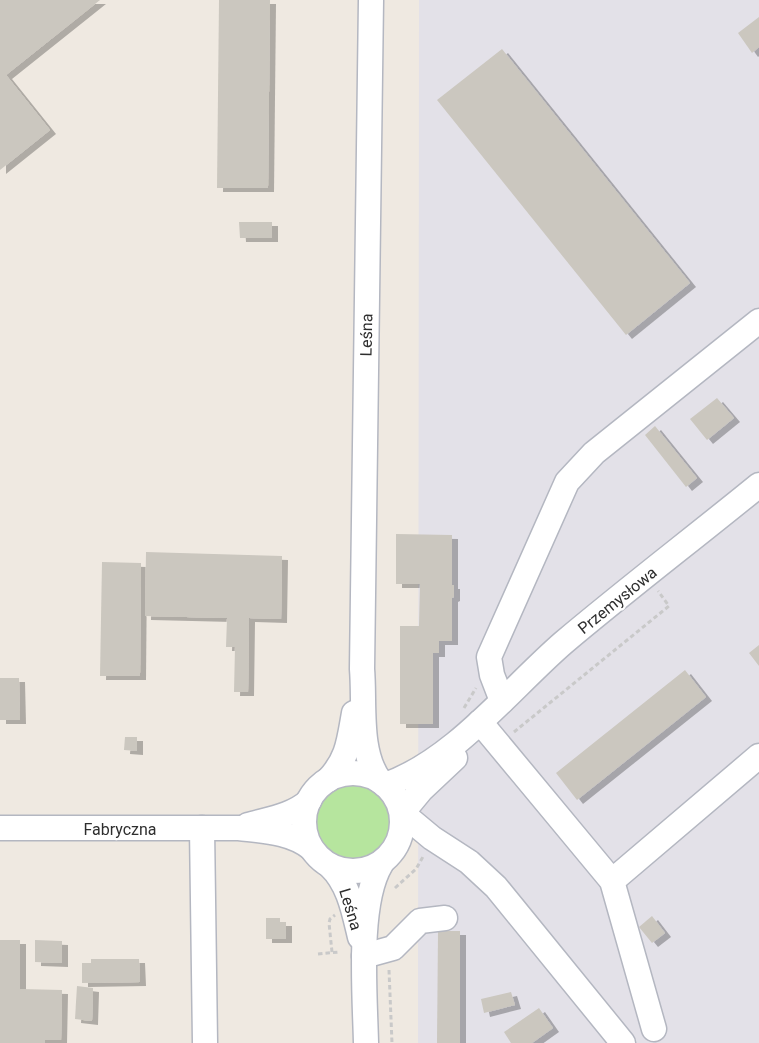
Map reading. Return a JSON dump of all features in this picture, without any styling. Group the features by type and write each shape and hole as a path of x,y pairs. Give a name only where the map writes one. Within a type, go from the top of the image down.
{"street":[{"name":"Leśna","path":"370,0 362,669 366,749 372,768 383,783"},
{"path":"502,701 492,675 489,657 567,482 594,453 759,321"},
{"name":"Przemysłowa","path":"383,783 403,778 426,765 480,722 562,644 759,485"},
{"name":"Leśna","path":"328,780 346,755 362,669"},
{"path":"480,722 612,881 654,1029"},
{"name":"Przemysłowa","path":"402,813 421,790 459,753 480,722"},
{"path":"612,881 759,756"},
{"path":"386,858 399,841 403,827 402,813 396,797 383,783 370,776 349,773 320,785 309,801 304,825 311,848 330,866 356,872 369,869 405,848 421,846 455,854"},
{"name":"Fabryczna","path":"239,828 285,815 309,801"},
{"path":"402,813 421,830 469,862 496,886 623,1043"},
{"name":"Fabryczna","path":"0,828 239,828 273,832 305,843 311,848"},
{"path":"202,828 205,1043"},
{"name":"Leśna","path":"366,1043 364,956 370,887 374,876 386,858"},
{"name":"Leśna","path":"330,866 337,873 347,893 364,956"},
{"path":"364,956 397,946 420,921 445,918"}],"path":[{"path":"500,744 669,606 647,576"},
{"path":"391,893 416,869 426,852"},
{"path":"332,952 329,923 330,919 337,914"},
{"path":"389,950 392,1043"},
{"path":"318,954 339,951"}],"shaded area":[{"path":"419,0 759,0 759,1043 418,1043"}],"green space":[{"path":"352,785 366,788 379,796 387,809 390,823 387,837 379,850 366,858 352,861 338,858 325,850 317,837 314,823 317,809 325,796 338,788"}],"building":[{"path":"0,0 100,0 6,75 50,130 0,170"},
{"path":"219,0 270,0 268,188 217,188"},
{"path":"759,17 759,47 752,53 738,33"},
{"path":"502,49 690,283 626,335 437,100"},
{"path":"239,222 272,222 272,238 240,238"},
{"path":"717,398 734,418 707,440 690,419"},
{"path":"655,426 697,478 686,487 645,435"},
{"path":"396,534 452,535 454,597 452,598 452,641 439,641 439,653 433,653 433,724 400,724 400,626 419,626 420,584 396,584"},
{"path":"146,552 282,556 281,619 249,618 248,692 234,692 235,647 226,647 227,618 145,616"},
{"path":"102,562 141,563 140,676 100,676"},
{"path":"759,645 759,666 749,653"},
{"path":"685,670 706,697 577,800 556,773"},
{"path":"0,678 19,678 20,720 0,720"},
{"path":"125,737 137,737 137,751 124,750"},
{"path":"652,916 665,933 652,943 639,927"},
{"path":"266,918 280,918 280,922 286,922 286,939 266,939"},
{"path":"438,931 460,931 460,1043 437,1043"},
{"path":"0,940 20,940 20,989 62,990 61,1040 45,1040 45,1043 0,1043"},
{"path":"35,940 62,941 62,963 35,962"},
{"path":"91,959 139,959 140,982 82,983 82,963 91,963"},
{"path":"77,986 93,988 92,1021 75,1019"},
{"path":"511,992 515,1005 484,1013 481,999"},
{"path":"539,1008 553,1028 532,1043 511,1043 504,1032"}]}
